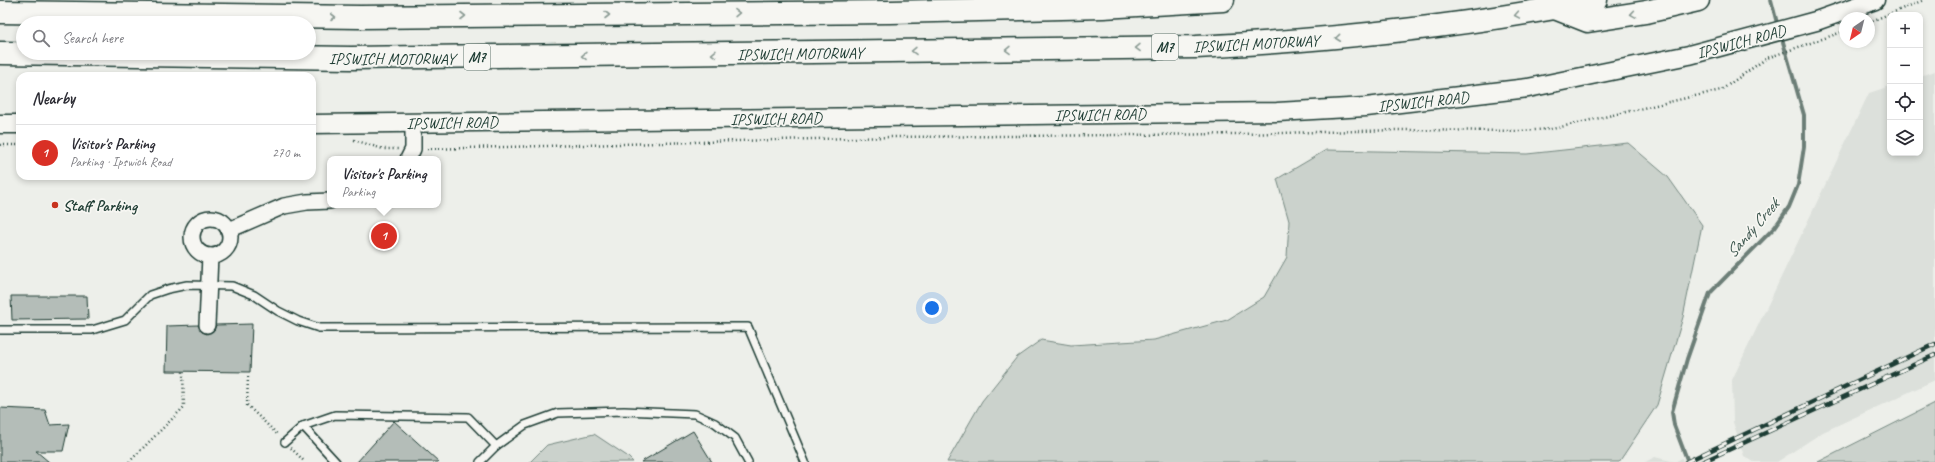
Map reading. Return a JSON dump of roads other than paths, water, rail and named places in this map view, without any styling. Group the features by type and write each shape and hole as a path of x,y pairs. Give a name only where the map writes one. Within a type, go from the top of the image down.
{"highway":[{"path":"316,16 907,12 1103,7 1223,0"},
{"name":"IPSWICH MOTORWAY","path":"316,58 1196,47 1293,42 1376,34 1485,20 1596,0"},
{"path":"1555,8 1588,21 1646,12 1698,0"},
{"path":"0,12 288,16"},
{"name":"IPSWICH MOTORWAY","path":"0,53 16,53"}],"street":[{"name":"IPSWICH ROAD","path":"316,124 1277,112 1366,107 1528,88 1689,55 1816,21 1875,0"},
{"path":"410,156 413,149 413,123"},
{"path":"0,124 16,124"},
{"path":"229,230 284,206 307,202 327,201"},
{"path":"210,218 224,223 229,230 229,243 226,249 221,253 210,256 203,254 193,244 192,233 195,227 204,219 210,218"},
{"path":"207,325 210,256"}],"lane":[{"path":"0,330 92,330 125,320 150,295 187,285 232,286 254,295 278,311 298,321 319,328 748,327 805,462"},
{"path":"480,462 496,446 525,425 558,413 624,411 695,414 715,423 735,438 748,462"},
{"path":"285,442 303,426 335,415 468,417 496,446"},
{"path":"303,426 336,462"}],"waterway":[{"name":"Sandy Creek","path":"1771,0 1778,27"},
{"name":"Sandy Creek","path":"1688,462 1674,425 1672,412 1687,359 1710,293 1775,227 1789,207 1798,185 1804,147 1804,115 1781,35"}],"railway":[{"path":"1686,462 1935,344"},
{"path":"1702,462 1935,355"}],"place":[{"name":"Staff Parking","path":"55,205"},
{"name":"Visitor's Parking","path":"384,236"}]}
